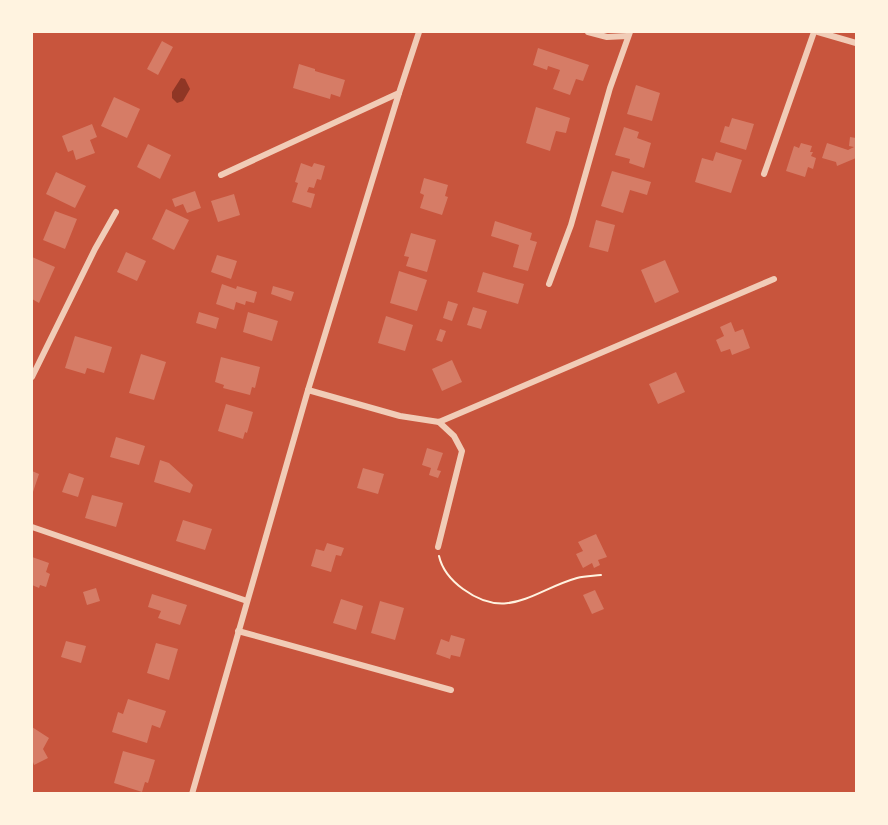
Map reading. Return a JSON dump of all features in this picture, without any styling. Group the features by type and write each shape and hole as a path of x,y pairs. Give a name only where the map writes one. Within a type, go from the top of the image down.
{"street":[{"path":"192,794 308,390 419,32"},
{"path":"549,284 572,225 610,88 628,34 607,37 588,32"},
{"path":"764,174 816,32 856,43"},
{"path":"221,175 399,93"},
{"path":"32,377 95,249 116,212"},
{"path":"308,390 399,416 439,422 774,279"},
{"path":"438,547 462,451 454,436 439,422"},
{"path":"32,527 247,602"},
{"path":"238,631 451,690"}],"path":[{"path":"438,547 441,563 454,582 472,596 492,604 515,603 579,577 601,575"}],"shaded area":[{"path":"181,78 185,79 190,89 183,101 177,103 172,98 172,92"}],"building":[{"path":"162,41 173,47 158,75 147,69"},
{"path":"538,48 589,65 583,81 576,79 570,95 553,89 560,70 548,66 547,70 533,65"},
{"path":"299,64 345,80 340,97 331,94 330,99 293,88"},
{"path":"636,85 660,93 652,121 627,114"},
{"path":"114,97 140,109 127,138 101,126"},
{"path":"536,107 570,118 566,133 556,131 550,151 526,143"},
{"path":"732,118 754,124 746,150 720,142 725,126 729,127"},
{"path":"92,124 97,137 90,140 95,153 76,160 73,150 68,152 62,136"},
{"path":"624,127 639,132 637,138 651,143 644,168 629,163 630,159 615,155"},
{"path":"850,137 856,138 856,158 837,166 836,162 822,158 827,143 848,150 854,147 849,146"},
{"path":"801,143 812,146 811,156 816,158 813,169 808,167 805,177 786,171 794,146 799,148"},
{"path":"148,144 171,155 160,179 137,167"},
{"path":"716,152 742,160 731,193 695,182 702,158 713,161"},
{"path":"301,163 312,167 314,163 325,166 321,180 317,179 314,188 309,187 307,192 315,194 311,208 292,202"},
{"path":"612,171 651,182 647,195 630,190 623,213 601,206"},
{"path":"56,172 86,186 75,208 46,194"},
{"path":"424,178 448,185 445,196 448,197 442,215 420,208 424,195 420,193"},
{"path":"195,191 201,208 187,213 183,204 175,207 172,199"},
{"path":"234,194 240,215 218,222 211,201"},
{"path":"166,209 189,220 174,250 152,239"},
{"path":"55,211 77,219 65,249 43,240"},
{"path":"596,220 615,225 608,252 589,247"},
{"path":"495,221 532,233 530,240 537,242 528,271 513,267 519,245 491,236"},
{"path":"411,233 436,240 427,272 406,266 409,257 404,256"},
{"path":"126,252 146,261 137,281 117,272"},
{"path":"217,255 237,261 231,279 211,272"},
{"path":"32,257 55,267 39,303 32,299"},
{"path":"665,260 679,292 655,303 641,270"},
{"path":"399,271 427,280 417,311 390,303"},
{"path":"483,272 524,284 518,304 477,292"},
{"path":"222,284 257,292 254,303 246,301 245,305 236,302 234,310 216,304"},
{"path":"273,286 294,292 291,301 271,294"},
{"path":"448,301 458,304 452,321 443,318"},
{"path":"473,307 487,311 481,329 467,325"},
{"path":"199,312 219,318 216,329 196,323"},
{"path":"248,312 278,321 272,341 243,332"},
{"path":"386,316 413,325 405,351 378,343"},
{"path":"731,322 735,332 743,329 750,348 732,355 730,349 721,352 716,340 724,336 720,327"},
{"path":"440,329 446,331 442,342 436,340"},
{"path":"75,336 112,347 104,373 87,368 85,374 65,368"},
{"path":"141,354 166,362 154,400 129,393"},
{"path":"221,357 260,367 255,388 252,387 250,395 223,388 224,385 215,382"},
{"path":"452,360 462,382 442,391 432,369"},
{"path":"676,372 685,392 658,404 649,384"},
{"path":"226,404 253,412 243,439 218,431"},
{"path":"116,437 145,446 139,465 110,457"},
{"path":"427,448 443,453 437,470 441,471 438,478 429,475 431,468 422,465"},
{"path":"160,460 169,463 193,485 190,493 154,482"},
{"path":"363,468 384,474 378,494 357,488"},
{"path":"32,471 39,474 32,495"},
{"path":"69,473 84,478 78,497 62,492"},
{"path":"92,495 123,503 116,527 85,518"},
{"path":"183,520 212,529 205,550 176,541"},
{"path":"596,534 607,557 598,560 600,565 594,568 592,563 583,568 576,554 583,551 578,542"},
{"path":"327,543 344,548 341,556 336,555 331,572 311,566 316,549 324,551"},
{"path":"32,557 49,563 46,572 50,574 46,587 40,585 39,588 32,585"},
{"path":"96,588 100,601 87,605 83,592"},
{"path":"595,590 604,609 592,614 583,595"},
{"path":"152,594 187,605 180,625 158,618 161,611 148,607"},
{"path":"341,599 363,606 356,630 333,623"},
{"path":"380,601 404,608 395,640 371,633"},
{"path":"451,635 465,639 460,657 451,655 450,659 436,654 441,639 449,642"},
{"path":"66,641 86,646 81,663 61,657"},
{"path":"156,643 178,649 169,680 147,673"},
{"path":"128,699 166,711 160,728 152,725 147,743 112,732 118,712 123,714"},
{"path":"32,727 49,738 43,749 48,758 34,765 32,759"},
{"path":"123,751 155,760 148,783 145,782 142,792 114,783"}]}
